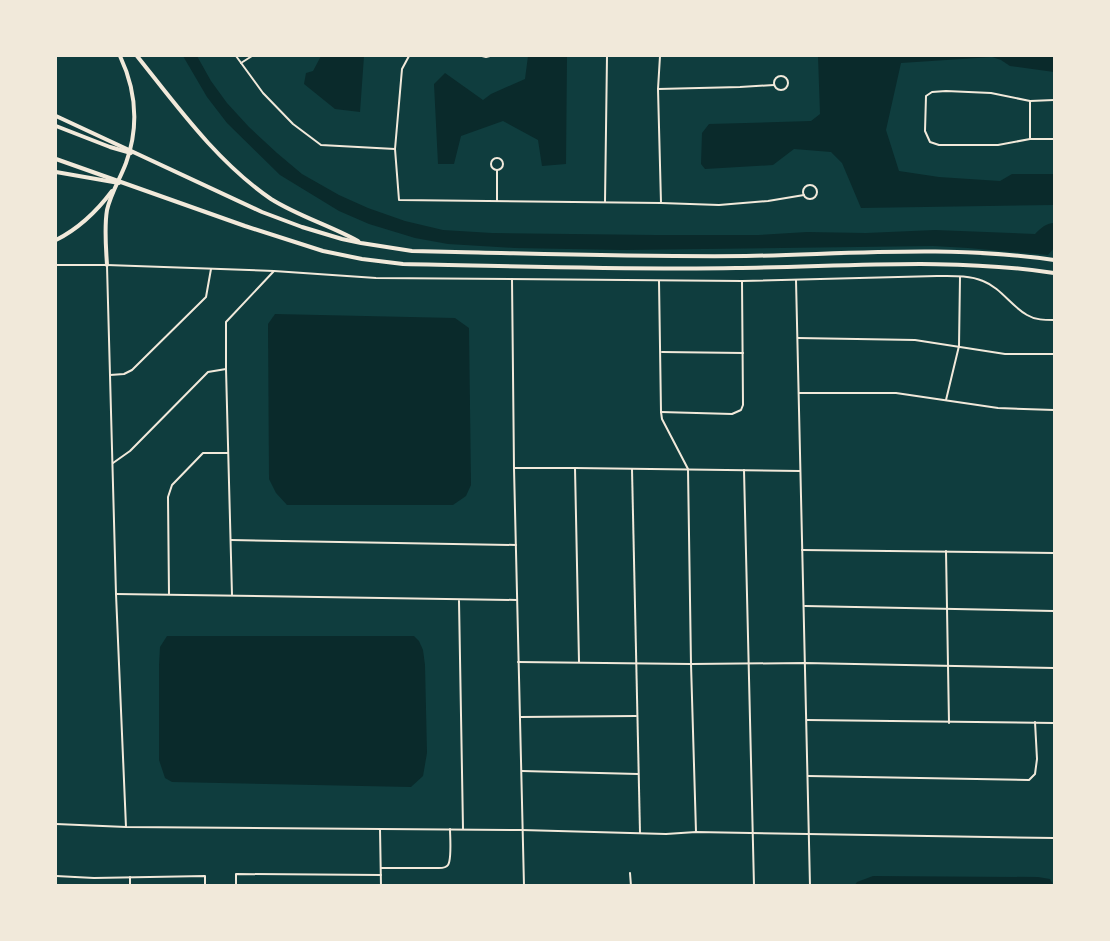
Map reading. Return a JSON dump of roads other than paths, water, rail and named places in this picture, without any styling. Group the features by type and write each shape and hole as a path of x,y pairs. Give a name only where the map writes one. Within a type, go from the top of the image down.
{"highway":[{"path":"107,265 106,220 110,202 129,152 135,116 130,82 120,56"},
{"path":"137,56 225,162 247,182 299,214 361,243"},
{"path":"56,116 262,212 342,239 412,251 744,256 961,251 1054,260"},
{"path":"56,126 143,157"},
{"path":"56,159 323,251 403,264 732,268 950,264 987,265 1054,273"},
{"path":"56,172 134,186"},
{"path":"56,240 81,224 116,185"}],"street":[{"path":"236,56 263,93 293,124 321,146 395,149"},
{"path":"241,63 252,56"},
{"path":"409,56 402,69 395,149 399,200 719,205 804,195 807,198 814,198 816,190 813,186 807,186 804,189 804,195"},
{"path":"482,56 490,56"},
{"path":"605,202 607,56"},
{"path":"660,56 658,89 660,203"},
{"path":"658,89 774,85 779,90 783,90 788,85 788,80 785,76 780,75 776,78 774,85"},
{"path":"1054,100 1030,101 980,92 932,92 926,96 925,131 930,142 939,145 998,145 1030,139 1054,139"},
{"path":"1030,101 1030,139"},
{"path":"496,158 500,159 503,164 497,170 492,167 491,163 496,158"},
{"path":"497,170 497,201"},
{"path":"56,265 211,268 376,278 742,281 960,277 975,278 993,286 1027,315 1038,319 1054,320"},
{"path":"107,265 116,594 126,827"},
{"path":"110,375 124,374 132,370 206,297 211,268"},
{"path":"232,596 226,322 274,271"},
{"path":"946,400 959,346 960,277"},
{"path":"512,279 524,885"},
{"path":"659,280 662,419 688,469 696,832"},
{"path":"796,280 810,885"},
{"path":"661,412 732,414 741,410 743,405 742,281"},
{"path":"798,338 915,340 1005,354 1054,354"},
{"path":"661,352 743,353"},
{"path":"112,464 130,451 208,372 226,369"},
{"path":"799,393 896,393 998,408 1054,410"},
{"path":"169,594 168,497 171,485 203,453 228,453"},
{"path":"514,468 800,471"},
{"path":"575,468 579,662"},
{"path":"632,469 640,833"},
{"path":"744,470 754,885"},
{"path":"230,540 516,545"},
{"path":"802,550 1054,553"},
{"path":"946,552 949,723"},
{"path":"116,594 517,600"},
{"path":"459,600 463,829"},
{"path":"804,606 1054,610"},
{"path":"518,663 805,663 1054,668"},
{"path":"520,717 636,716"},
{"path":"807,720 1054,723"},
{"path":"808,776 1029,780 1035,774 1037,759 1035,723"},
{"path":"522,771 638,774"},
{"path":"56,804 56,824 126,827 463,829 1054,838"},
{"path":"380,829 381,885"},
{"path":"381,868 446,867 449,859 450,829"},
{"path":"630,873 631,885"},
{"path":"236,885 236,874 381,875"},
{"path":"56,876 205,876 205,885"},
{"path":"130,877 130,885"}],"water":[{"path":"183,56 197,56 227,103 249,127 302,174 368,208 405,221 443,230 492,233 656,235 758,235 935,230 1035,234 1046,225 1054,223 1054,248 1048,255 933,246 623,250 515,248 448,244 415,238 369,224 339,211 280,175 227,123 207,97"},
{"path":"321,56 364,56 360,112 335,109 304,84 306,73 313,71"},
{"path":"528,56 567,56 566,164 542,166 538,140 503,121 461,136 454,164 438,164 434,84 445,73 483,100 525,79"},
{"path":"818,56 1054,56 1054,72 1010,66 992,57 901,63 886,130 899,171 939,177 1000,181 1012,174 1053,174 1054,205 861,208 842,163 831,152 794,149 773,165 705,169 701,164 702,133 709,124 811,121 820,114"},
{"path":"275,314 455,318 469,328 471,485 466,496 453,505 287,505 276,493 269,479 268,324"},
{"path":"167,636 414,636 423,650 425,665 427,753 423,776 411,787 172,782 165,778 159,760 160,647"},
{"path":"873,876 1038,877 1050,879 1053,885 855,885"}]}
